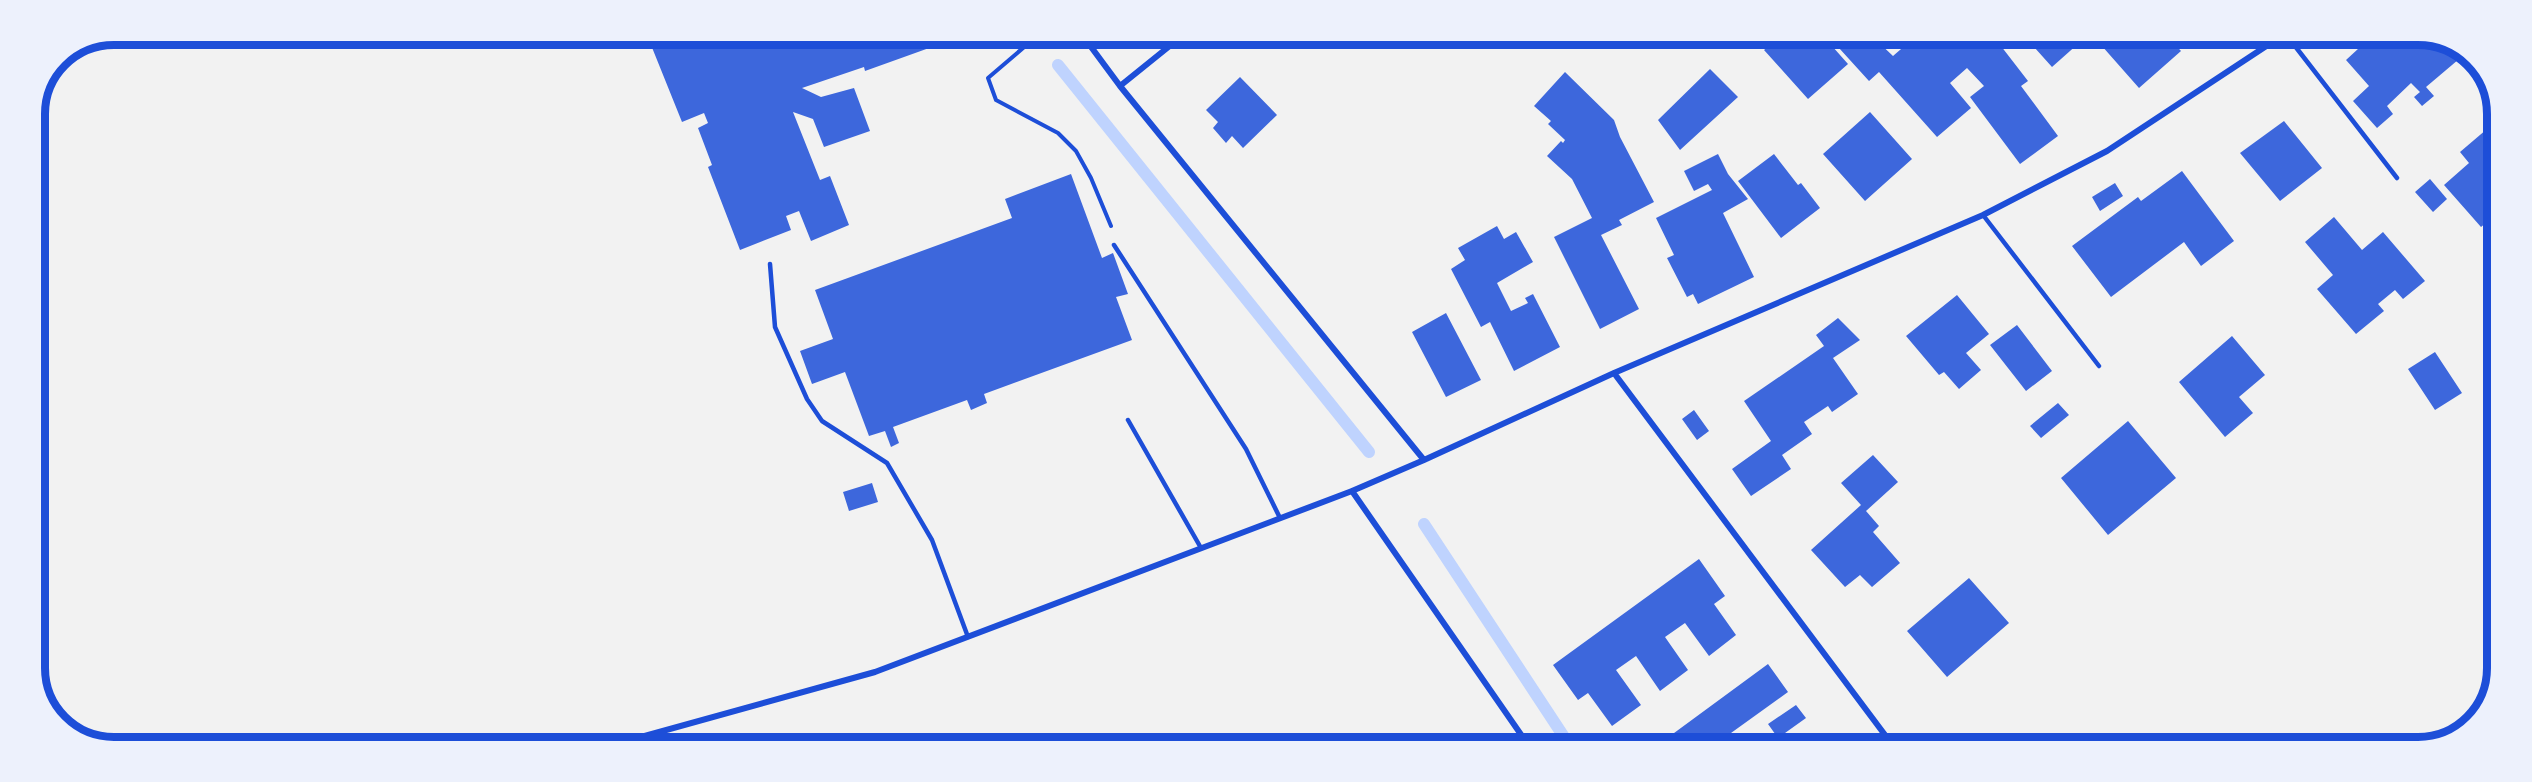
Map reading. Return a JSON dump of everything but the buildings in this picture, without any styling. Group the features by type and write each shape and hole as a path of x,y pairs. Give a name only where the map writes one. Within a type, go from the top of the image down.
{"street":[{"path":"1090,45 1120,87 1424,460"},
{"path":"1120,87 1171,45"},
{"path":"641,737 875,672 1280,518 1424,460 1614,373 1983,215 2107,151 2268,45"},
{"path":"1614,373 1887,737"},
{"path":"1352,490 1523,737"}],"lane":[{"path":"2294,45 2397,178"},
{"path":"1983,215 2100,366"},
{"path":"1114,245 1246,449 1280,518"},
{"path":"770,264 775,327 807,399 822,421 887,463 932,540 968,638"},
{"path":"1128,420 1202,548"}],"path":[{"path":"1026,45 988,78 996,100 1058,133 1076,151 1110,220 1114,245"}],"waterway":[{"path":"1058,65 1369,452"},
{"path":"1424,524 1564,737"}]}
